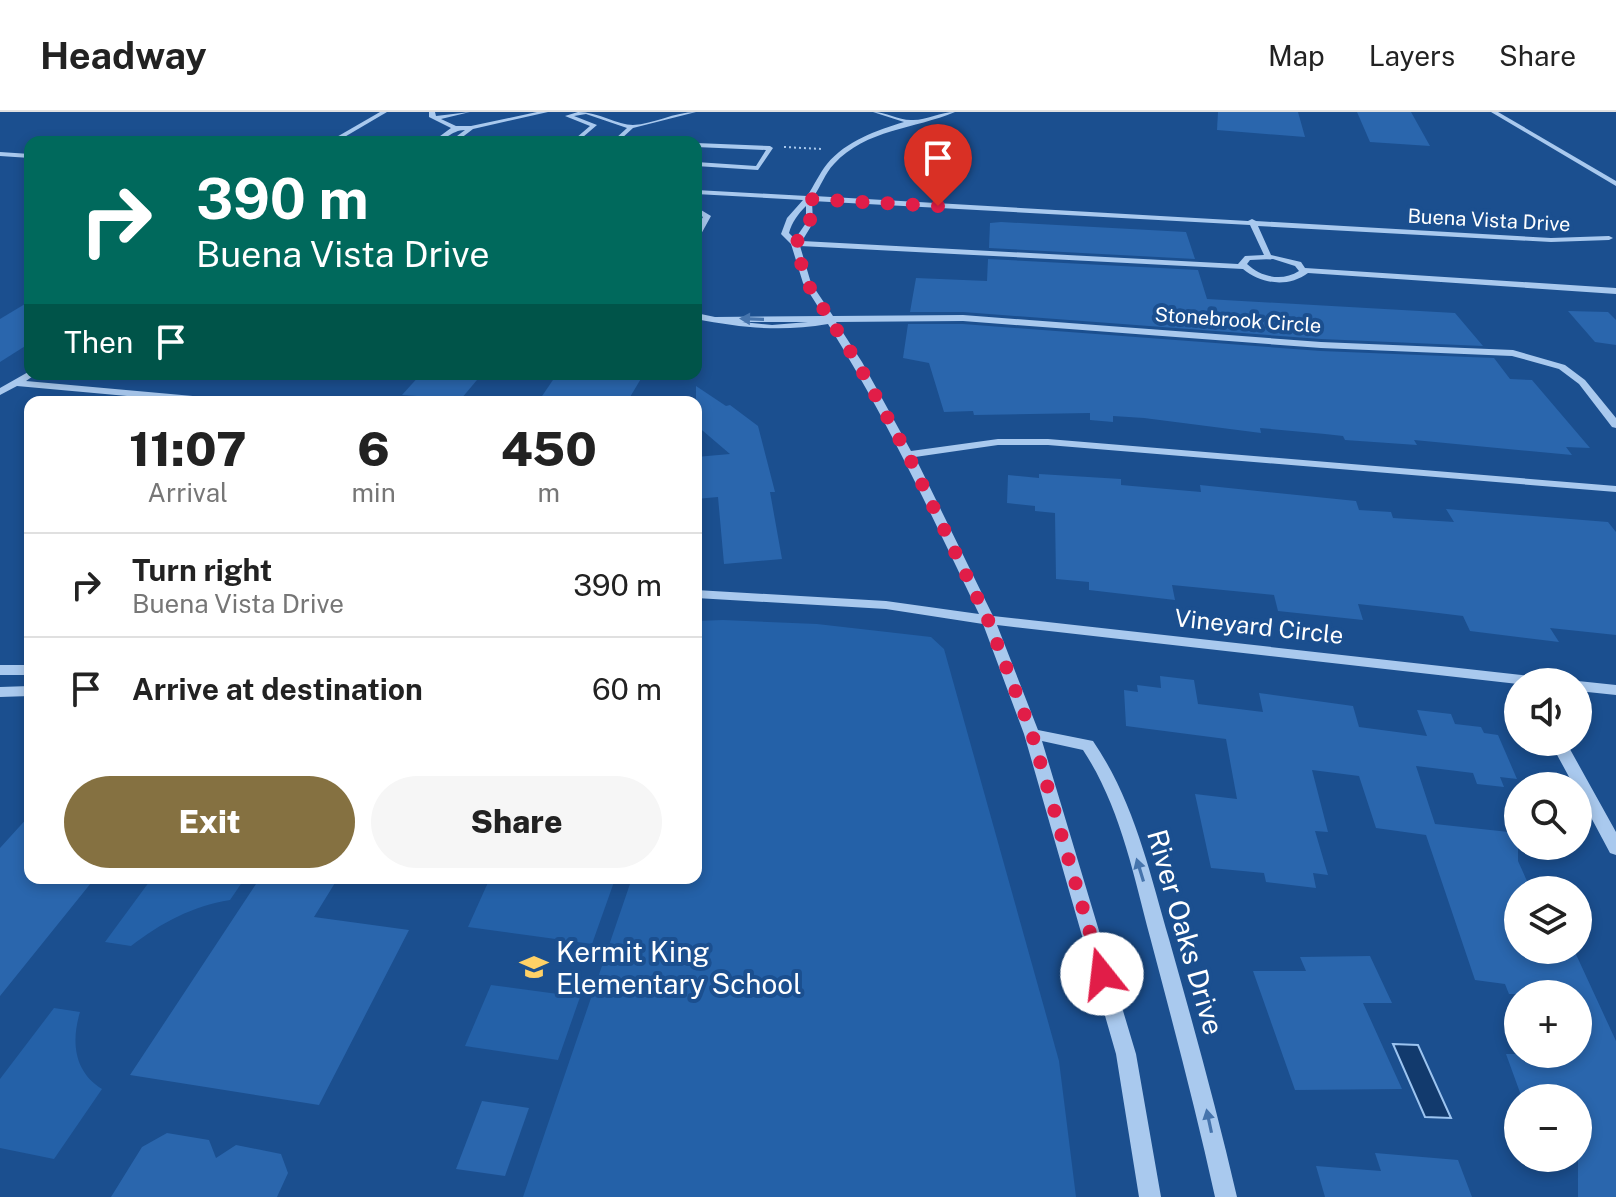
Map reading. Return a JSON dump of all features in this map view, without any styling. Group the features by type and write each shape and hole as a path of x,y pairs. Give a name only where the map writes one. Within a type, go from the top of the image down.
{"street":[{"path":"342,136 384,112"},
{"path":"434,115 467,112"},
{"path":"434,115 455,128 471,128 545,112"},
{"path":"503,121 517,127 586,112 631,127"},
{"path":"621,136 631,127 693,112"},
{"path":"876,112 911,122"},
{"path":"952,112 911,122 842,153 830,164 808,199 791,214 785,234 795,243 807,283 908,455 988,620 1032,734 1126,1054 1150,1197"},
{"path":"1494,112 1616,184"},
{"path":"568,116 594,125 581,136"},
{"path":"444,136 455,128"},
{"path":"460,136 471,128"},
{"path":"702,145 770,148 758,168 702,164"},
{"path":"0,154 24,156"},
{"name":"Buena Vista Drive","path":"702,192 1369,227 1551,240 1612,238"},
{"path":"795,243 807,234 813,215 808,199"},
{"path":"1252,221 1268,256"},
{"path":"795,243 1244,267 1256,275 1276,279 1296,278 1303,270"},
{"path":"1244,267 1244,261 1248,258 1268,256 1291,261 1303,270 1616,291"},
{"name":"Stonebrook Circle","path":"702,317 830,321 963,318 1321,345 1513,353 1562,367 1582,382 1616,425"},
{"path":"0,392 24,378"},
{"path":"17,383 160,396"},
{"path":"908,455 998,442 1048,442 1616,489"},
{"name":"Vineyard Circle","path":"702,594 886,605 988,620 1504,679"},
{"path":"0,670 24,670"},
{"path":"1592,687 1616,690"},
{"path":"0,692 24,691"},
{"name":"River Oaks Drive","path":"1032,734 1088,745 1108,772 1142,876 1205,1099 1226,1197"},
{"path":"1566,756 1616,848"}],"shaded area":[{"path":"702,621 817,624 931,637 944,649 1059,1061 1076,1197 523,1197 630,884 702,884"},
{"path":"148,884 241,884 230,900 203,906 178,917 131,946 105,942"},
{"path":"487,884 613,884 592,944 468,927"},
{"path":"491,985 580,997 558,1060 465,1046"},
{"path":"54,1008 80,1012 76,1034 77,1055 85,1074 102,1089 54,1159 0,1148 0,1079"},
{"path":"1393,1044 1418,1045 1451,1118 1425,1117"}],"building":[{"path":"1218,112 1298,112 1305,137 1217,130"},
{"path":"1357,112 1411,112 1430,146 1370,142"},
{"path":"990,223 1186,232 1195,259 989,248"},
{"path":"988,259 1198,270 1207,299 1455,313 1483,346 1321,339 963,312 910,312 916,278 987,281"},
{"path":"24,305 24,347 0,362 0,319"},
{"path":"1568,311 1608,312 1616,320 1616,345 1595,342"},
{"path":"908,324 963,324 1321,351 1494,358 1510,379 1532,380 1590,448 1566,447 1572,455 1414,440 1417,445 1345,440 1343,436 1260,428 1261,433 1144,418 1113,416 1113,422 1090,420 1090,413 974,415 973,411 944,412 929,363 903,358"},
{"path":"416,380 477,380 464,396 402,395"},
{"path":"553,380 640,380 631,396 542,396"},
{"path":"696,386 726,406 730,405 758,426 775,492 770,492 782,559 724,564 718,497 702,498 702,456 730,454 702,430 702,396 696,396"},
{"path":"1039,474 1121,479 1121,485 1201,492 1200,485 1356,501 1359,510 1391,512 1393,518 1454,522 1446,509 1608,522 1616,532 1616,635 1550,628 1559,642 1470,631 1463,616 1358,604 1363,620 1278,611 1274,595 1172,585 1175,600 1089,590 1089,582 1056,579 1055,513 1035,511 1035,506 1007,503 1008,475 1039,478"},
{"path":"1160,676 1194,680 1198,704 1263,712 1259,693 1353,706 1359,727 1427,736 1417,710 1451,714 1455,724 1481,727 1484,733 1498,735 1504,756 1507,756 1514,772 1504,772 1504,777 1500,777 1504,787 1477,784 1473,773 1416,766 1435,824 1504,831 1504,860 1518,860 1525,876 1504,876 1504,964 1580,964 1588,980 1504,980 1504,984 1475,980 1426,835 1376,828 1359,776 1312,770 1328,832 1315,831 1328,875 1313,873 1316,888 1266,882 1264,873 1211,868 1195,794 1237,799 1226,739 1126,726 1124,690 1138,692 1137,685 1161,688"},
{"path":"24,822 24,884 90,884 0,996 0,848"},
{"path":"256,884 334,884 314,917 409,930 319,1105 130,1075"},
{"path":"1370,956 1392,1003 1363,1003 1402,1089 1295,1090 1253,971 1306,971 1300,957"},
{"path":"1592,989 1616,1041 1616,1197 1578,1197 1578,1172 1592,1172 1592,1084 1517,1084 1511,1068 1592,1068"},
{"path":"482,1101 529,1108 505,1176 456,1169"},
{"path":"167,1133 209,1140 216,1158 236,1145 281,1154 288,1173 277,1197 111,1197 142,1147"},
{"path":"1375,1153 1458,1160 1472,1197 1325,1197 1316,1166 1381,1171"}],"place":[{"name":"Kermit King Elementary School","path":"534,967"}],"route":[{"path":"938,206 808,199 813,215 807,234 795,243 807,283 857,362 908,455 988,620 1032,734 1102,974"}]}
